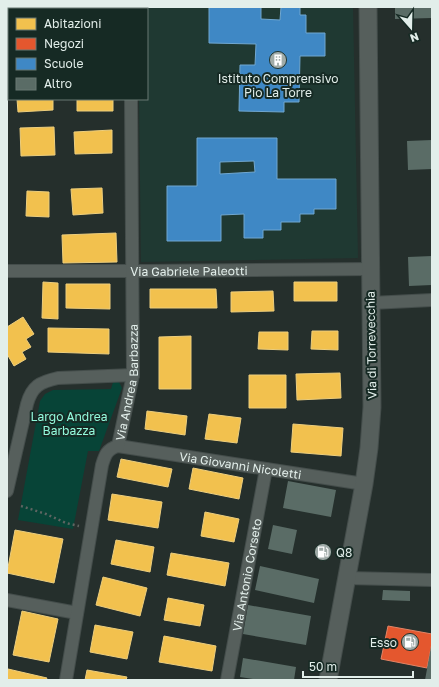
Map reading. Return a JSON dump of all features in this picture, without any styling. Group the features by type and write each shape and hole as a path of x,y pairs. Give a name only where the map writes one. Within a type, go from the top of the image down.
{"main road":[{"name":"Via di Torrevecchia","path":"328,680 364,484 369,448 372,407 368,7"}],"street":[{"name":"Via Andrea Barbazza","path":"66,680 104,459 112,447 118,446 133,375 131,100"},
{"name":"Via Gabriele Paleotti","path":"7,270 132,271 371,269"},
{"path":"371,303 432,300"},
{"path":"7,491 29,397 39,384 58,378 133,375"},
{"name":"Via Giovanni Nicoletti","path":"118,446 348,480 364,484"},
{"name":"Via Antonio Corseto","path":"227,680 266,469"},
{"path":"347,578 432,580"},
{"path":"7,600 77,613"}],"path":[{"path":"21,506 46,514 66,523 91,528"}],"shaded area":[{"path":"353,7 358,258 141,262 139,100 148,100 148,8 140,8"}],"green space":[{"name":"Largo Andrea Barbazza","path":"114,379 118,380 122,388 99,451 88,451 73,529 18,520 40,401 45,394 53,390 111,389"}],"building: Abitazioni":[{"path":"67,7 108,7 108,8"},
{"path":"17,100 53,100 53,110 18,112"},
{"path":"77,100 113,100 113,111 77,111"},
{"path":"54,127 55,155 21,156 20,128"},
{"path":"112,130 112,153 75,154 74,132"},
{"path":"102,188 103,213 73,215 71,189"},
{"path":"27,191 49,192 49,217 26,216"},
{"path":"116,233 117,262 63,263 62,235"},
{"path":"43,282 58,283 58,319 42,318"},
{"path":"294,282 337,282 337,301 294,301"},
{"path":"66,284 110,284 110,309 66,308"},
{"path":"150,289 216,289 217,308 150,308"},
{"path":"273,291 274,311 231,312 231,292"},
{"path":"23,317 34,334 26,339 31,347 22,352 26,359 14,366 7,354 7,327"},
{"path":"48,328 109,329 109,354 48,352"},
{"path":"312,331 338,331 338,350 311,349"},
{"path":"259,332 288,332 288,350 258,349"},
{"path":"191,336 191,389 159,389 159,337"},
{"path":"340,373 341,398 297,400 296,374"},
{"path":"249,375 286,375 286,408 249,408"},
{"path":"147,411 187,416 185,435 145,429"},
{"path":"209,414 241,418 237,443 205,439"},
{"path":"293,424 343,428 341,456 291,452"},
{"path":"121,459 172,469 168,487 117,477"},
{"path":"193,468 243,478 239,499 189,489"},
{"path":"112,494 162,502 158,528 108,520"},
{"path":"205,512 239,519 234,542 201,536"},
{"path":"15,530 63,539 54,583 7,573"},
{"path":"116,540 154,547 150,572 111,564"},
{"path":"171,553 229,563 225,586 167,575"},
{"path":"103,577 147,588 140,616 96,605"},
{"path":"168,598 204,605 200,626 164,620"},
{"path":"22,611 58,619 49,662 13,655"},
{"path":"95,625 133,632 127,659 90,652"},
{"path":"164,636 216,646 212,671 159,662"},
{"path":"8,669 47,678 46,680 7,680"},
{"path":"87,670 127,677 126,680 85,680"}],"building: Negozi":[{"path":"388,626 432,634 432,643 427,668 381,659"}],"building: Scuole":[{"name":"Istituto Comprensivo Pio La Torre","path":"209,7 261,7 261,19 280,20 281,7 300,7 300,15 306,15 306,33 325,33 325,56 300,56 299,102 284,102 284,112 239,111 240,65 255,65 256,44 209,43"},
{"path":"197,138 277,138 277,179 336,179 336,209 314,209 314,214 300,214 300,222 281,222 281,230 263,230 263,238 244,238 244,214 221,215 221,241 167,241 167,186 197,186","holes":["254,161 255,172 220,174 220,162"]}],"building: Altro":[{"path":"395,7 432,7 432,18 395,19"},
{"path":"432,140 432,169 408,170 407,141"},
{"path":"432,256 432,285 409,286 408,257"},
{"path":"288,481 336,490 331,517 283,508"},
{"path":"273,525 297,530 292,554 268,549"},
{"path":"260,566 319,579 314,603 255,590"},
{"path":"383,590 410,591 410,601 382,600"},
{"path":"248,605 311,616 306,645 243,634"},
{"path":"431,647 432,680 425,680"},
{"path":"243,658 296,667 294,680 260,680 240,677"}],"place":[{"name":"Istituto Comprensivo Pio La Torre","path":"278,60"},
{"name":"Q8","path":"323,552"},
{"name":"Esso","path":"410,642"}]}
